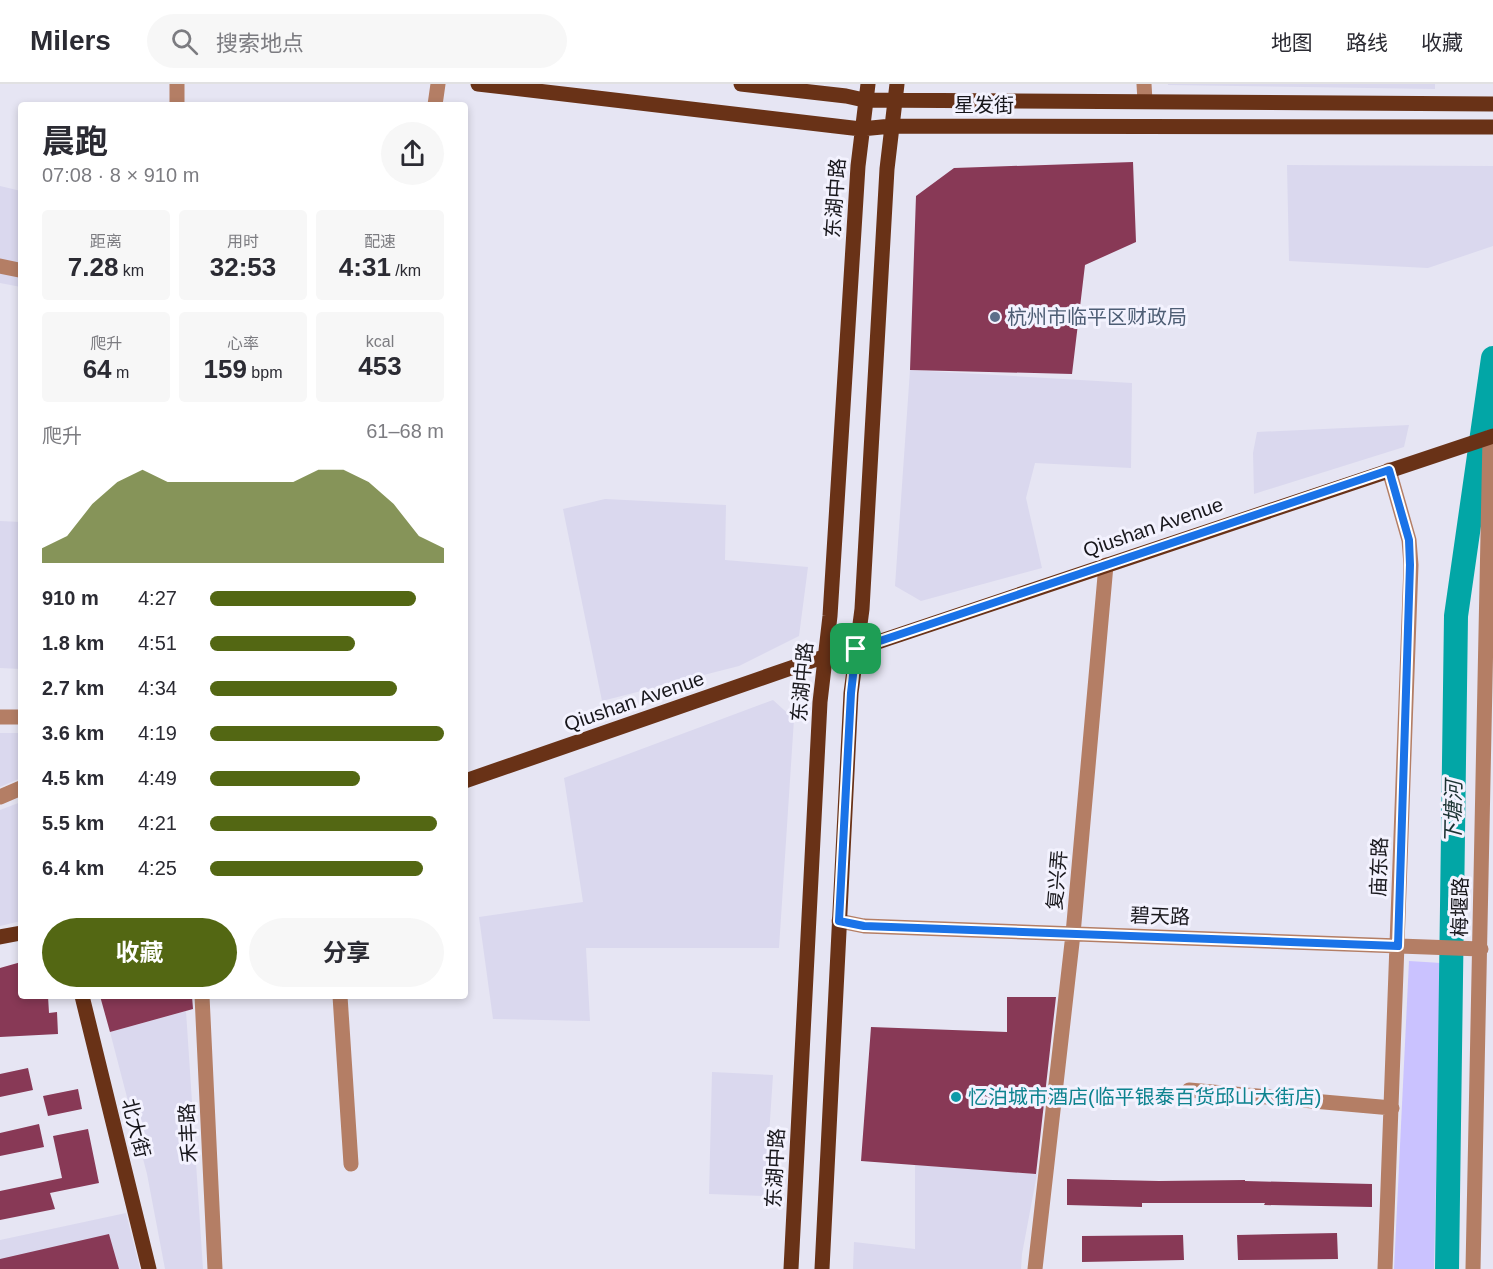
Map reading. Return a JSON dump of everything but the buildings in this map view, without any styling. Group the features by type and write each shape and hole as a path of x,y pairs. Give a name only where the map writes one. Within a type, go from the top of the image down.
{"main road":[{"name":"星发街","path":"478,84 861,129 892,126 1493,127"},
{"path":"741,84 864,100 895,101 1493,104"},
{"name":"东湖中路","path":"791,1269 821,658 830,616 861,129 867,84"},
{"path":"822,1269 851,693 862,609 887,169 897,84"},
{"name":"Qiushan Avenue","path":"468,780 821,658 856,649 1491,437"},
{"path":"0,937 18,934"},
{"name":"北大街","path":"83,999 149,1269"}],"street":[{"path":"177,84 177,102"},
{"path":"435,102 438,84"},
{"path":"1144,84 1145,101"},
{"path":"0,266 18,270"},
{"name":"梅堰路","path":"1473,1269 1480,949 1489,706 1491,437"},
{"name":"庙东路","path":"1385,1269 1392,1108 1404,946 1410,565 1409,540 1389,470"},
{"name":"复兴弄","path":"1035,1269 1073,934 1106,565"},
{"path":"0,717 18,717"},
{"path":"0,797 18,789"},
{"name":"碧天路","path":"839,921 864,926 1480,949"},
{"name":"禾丰路","path":"202,999 215,1269"},
{"path":"340,999 351,1164"},
{"path":"1189,1090 1392,1108"}],"shaded area":[{"path":"1435,84 1435,89 1168,85"},
{"path":"1287,165 1493,166 1493,246 1428,268 1289,261"},
{"path":"0,186 18,190 18,286 0,283"},
{"path":"910,370 1132,383 1131,468 1035,463 1026,498 1042,568 921,601 895,586"},
{"path":"1409,425 1404,447 1254,494 1253,453 1257,432"},
{"path":"605,499 726,505 725,560 808,567 799,636 739,666 602,701 563,509"},
{"path":"0,521 18,522 18,669 0,668"},
{"path":"773,700 794,719 779,948 586,948 590,1021 493,1019 479,917 583,902 564,778"},
{"path":"0,733 18,733 18,779 0,787"},
{"path":"18,803 18,922 0,926 0,810"},
{"path":"1409,961 1441,963 1434,1269 1394,1269"},
{"path":"186,1011 203,1269 165,1269 147,1174 110,1032"},
{"path":"712,1072 773,1075 765,1196 709,1194"},
{"path":"915,1165 1037,1174 1021,1269 853,1269 854,1242 915,1249"},
{"path":"126,1213 140,1269 0,1269 0,1240"}],"waterway":[{"name":"下塘河","path":"1447,1269 1456,616 1493,358"}],"place":[{"name":"杭州市临平区财政局","path":"995,317"},
{"name":"忆泊城市酒店(临平银泰百货邱山大街店)","path":"956,1097"}],"route":[{"path":"1389,470 1409,540 1410,565 1398,946 864,926 839,921 851,693 856,649 1389,470"}]}
